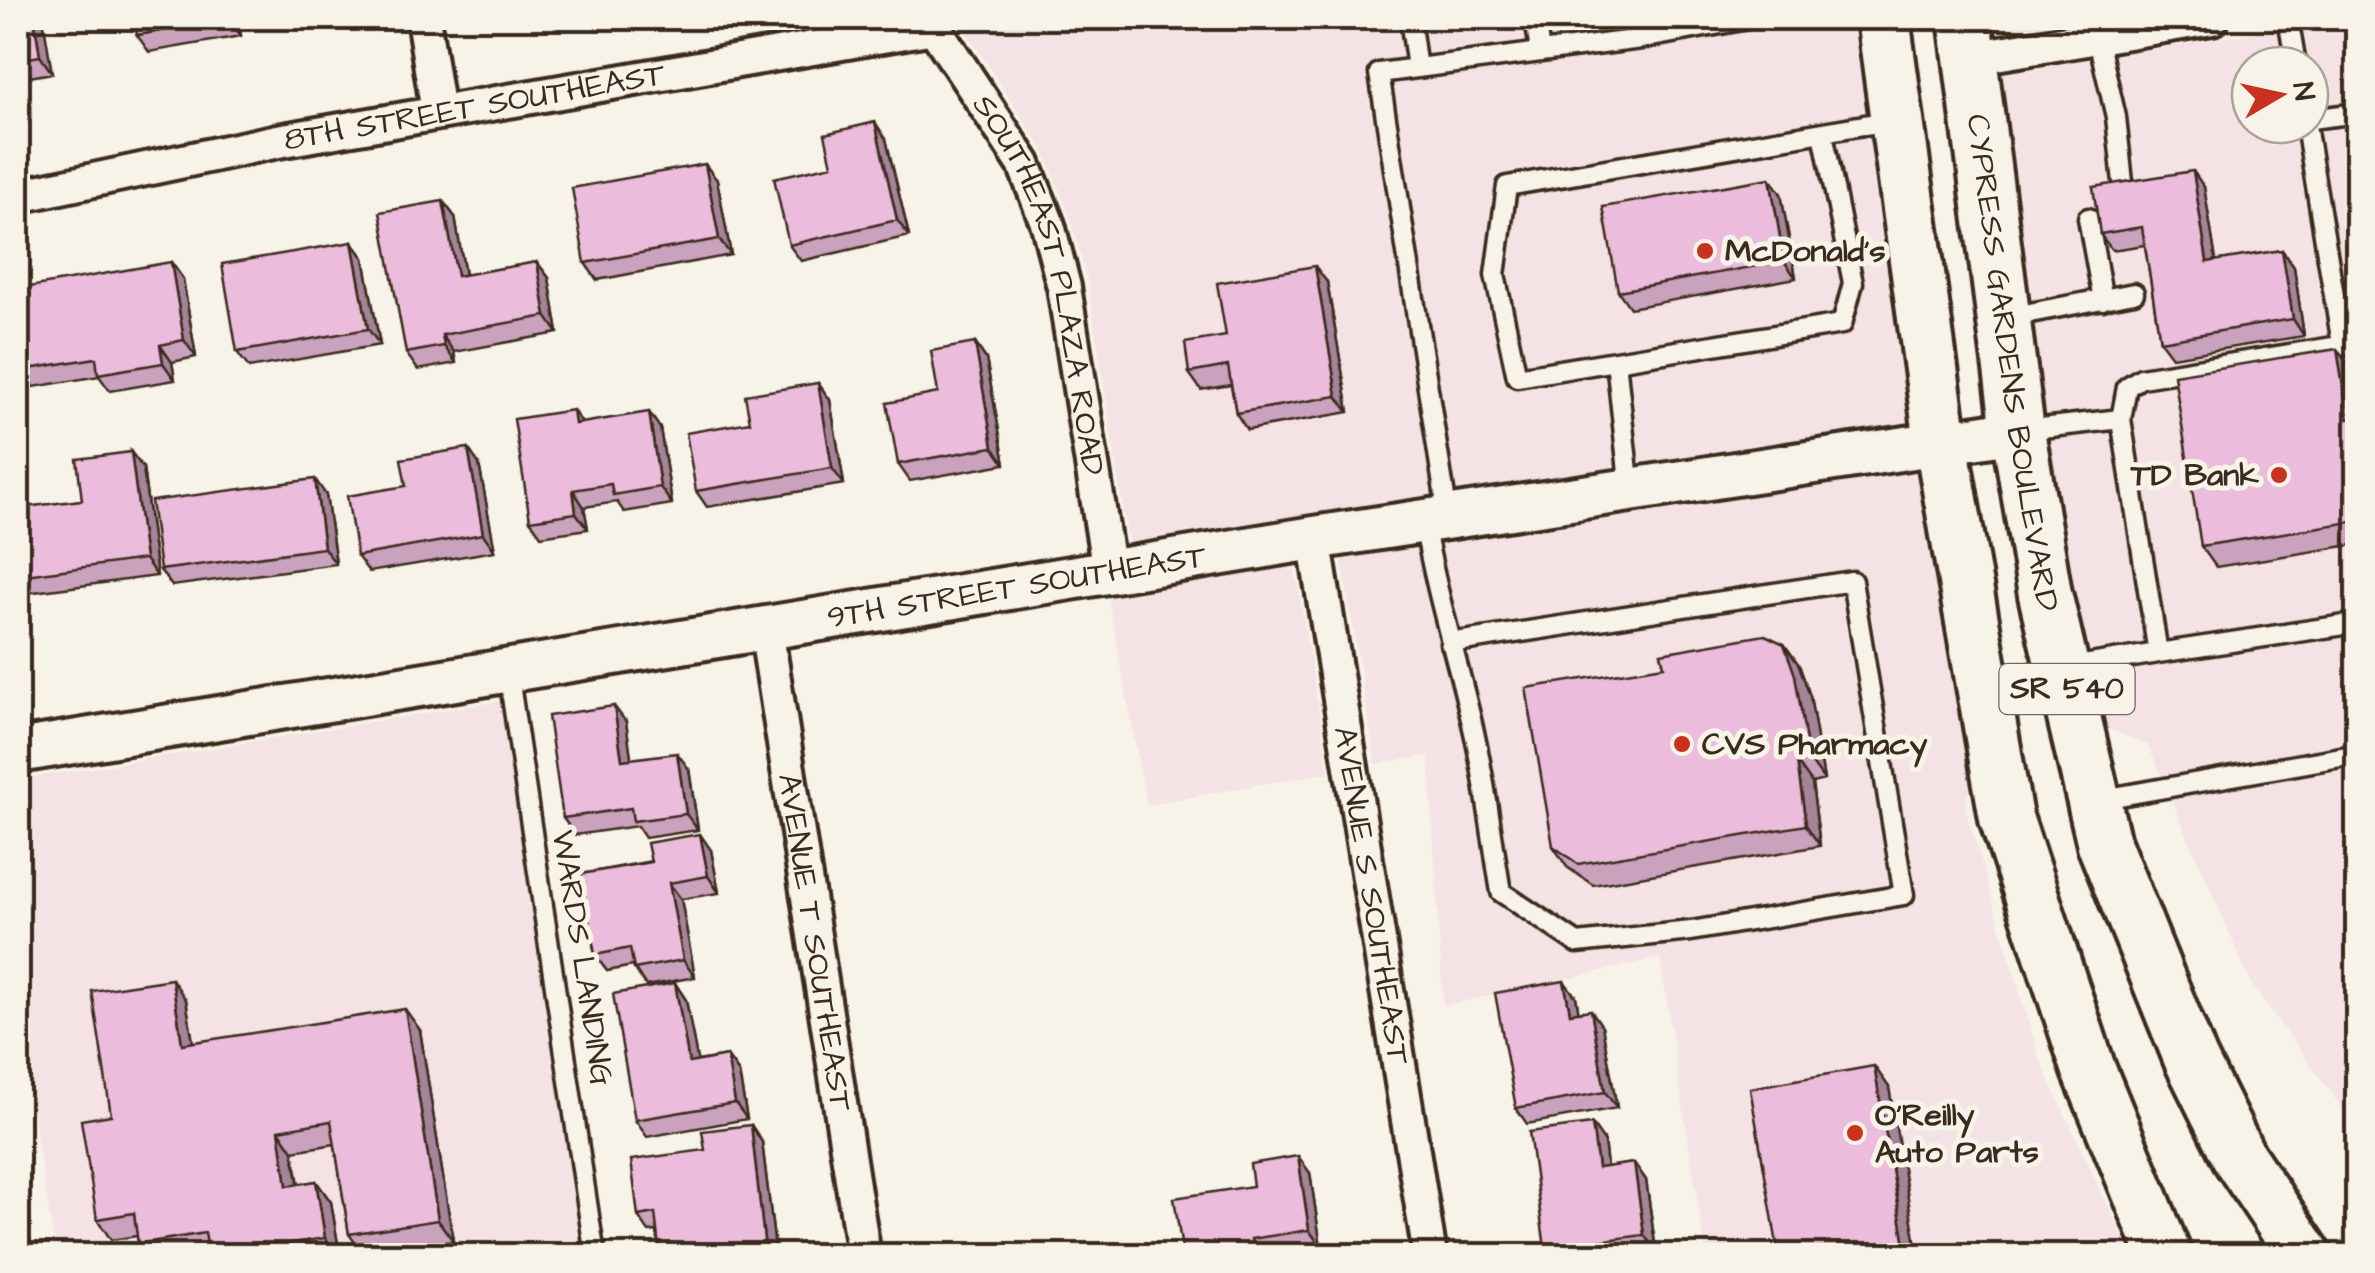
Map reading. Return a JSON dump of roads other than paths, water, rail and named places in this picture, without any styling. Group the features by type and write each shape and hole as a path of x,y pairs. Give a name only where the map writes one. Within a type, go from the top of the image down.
{"main road":[{"name":"SR 540","path":"1883,18 1941,442 2006,818 2089,1070 2164,1256"},
{"path":"1940,18 1949,40 1968,38"},
{"name":"CYPRESS GARDENS BOULEVARD","path":"1968,38 2018,431 2045,594 2104,844 2190,1060 2240,1159 2304,1256"}],"street":[{"path":"423,18 438,112"},
{"path":"1968,38 2212,18"},
{"name":"8TH STREET SOUTHEAST","path":"18,196 278,140 931,22"},
{"name":"SOUTHEAST PLAZA ROAD","path":"931,22 1024,164 1048,224 1064,287 1109,572"},
{"name":"9TH STREET SOUTHEAST","path":"18,751 1314,538 2018,431"},
{"name":"AVENUE S SOUTHEAST","path":"1314,538 1430,1256"},
{"name":"AVENUE T SOUTHEAST","path":"766,628 864,1256"}],"lane":[{"path":"1410,18 1417,68"},
{"path":"1535,18 1540,52"},
{"path":"1450,643 1852,582 1904,895 1691,931 1577,943 1501,892 1474,734 1450,643 1380,73 1754,18"},
{"path":"2288,18 2293,45"},
{"path":"2094,27 2116,117 2125,200"},
{"path":"2330,118 2358,114"},
{"path":"1822,132 1853,283 1842,324 1517,377 1495,275 1507,186 1822,132 1897,120"},
{"path":"2158,653 2121,419 2127,387 2141,378 2350,343 2312,145"},
{"path":"2088,218 2103,300"},
{"path":"2004,318 2134,293"},
{"path":"1616,361 1630,490"},
{"path":"2018,431 2121,419"},
{"path":"2062,669 2358,623"},
{"name":"WARDS LANDING","path":"508,670 595,1256"},
{"path":"2094,801 2358,754"}],"place":[{"name":"McDonald's","path":"1705,251"},
{"name":"TD Bank","path":"2279,475"},
{"name":"CVS Pharmacy","path":"1682,744"},
{"name":"O'Reilly Auto Parts","path":"1855,1133"}]}
